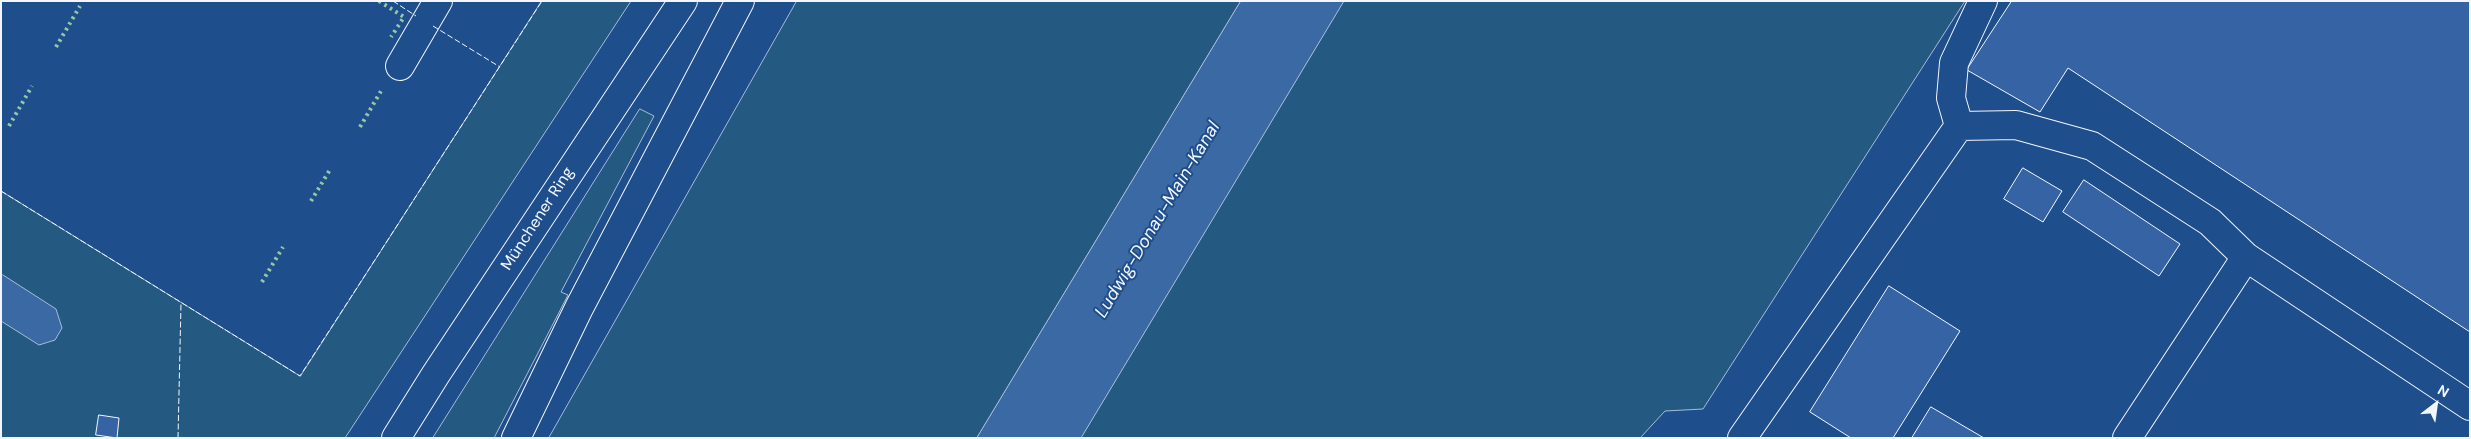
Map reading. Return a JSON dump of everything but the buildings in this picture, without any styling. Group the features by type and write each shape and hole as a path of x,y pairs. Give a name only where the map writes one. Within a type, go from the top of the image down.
{"main road":[{"path":"400,66 438,1"},
{"name":"Münchener Ring","path":"396,438 468,324 683,1"},
{"path":"516,438 579,308 740,1"},
{"path":"1959,126 1951,98 1954,63 1983,1"},
{"path":"1959,126 2016,125 2092,146 2210,222 2246,256 2470,406"},
{"path":"1742,438 1959,126"},
{"path":"2127,438 2246,256"}],"shaded area":[{"path":"542,1 631,1 345,438 1,438 1,191 300,376"},
{"path":"797,1 1241,1 977,438 549,438"},
{"path":"1344,1 1965,1 1703,409 1665,411 1640,438 1081,438"},
{"path":"640,109 654,116 561,292 568,295 494,438 433,438"}],"water":[{"name":"Ludwig-Donau-Main-Kanal","path":"1241,1 1344,1 1081,438 977,438"},
{"path":"3,275 56,309 62,328 55,340 39,345 1,321 1,276"}],"hedge":[{"path":"379,1 404,17 391,37"},
{"path":"56,47 80,6"},
{"path":"9,126 32,86"},
{"path":"360,127 381,91"},
{"path":"311,201 331,168"},
{"path":"262,282 283,247"}],"fence":[{"path":"393,1 416,16"},
{"path":"1,191 300,376 542,1"},
{"path":"433,26 500,67"},
{"path":"178,438 181,303"}]}
